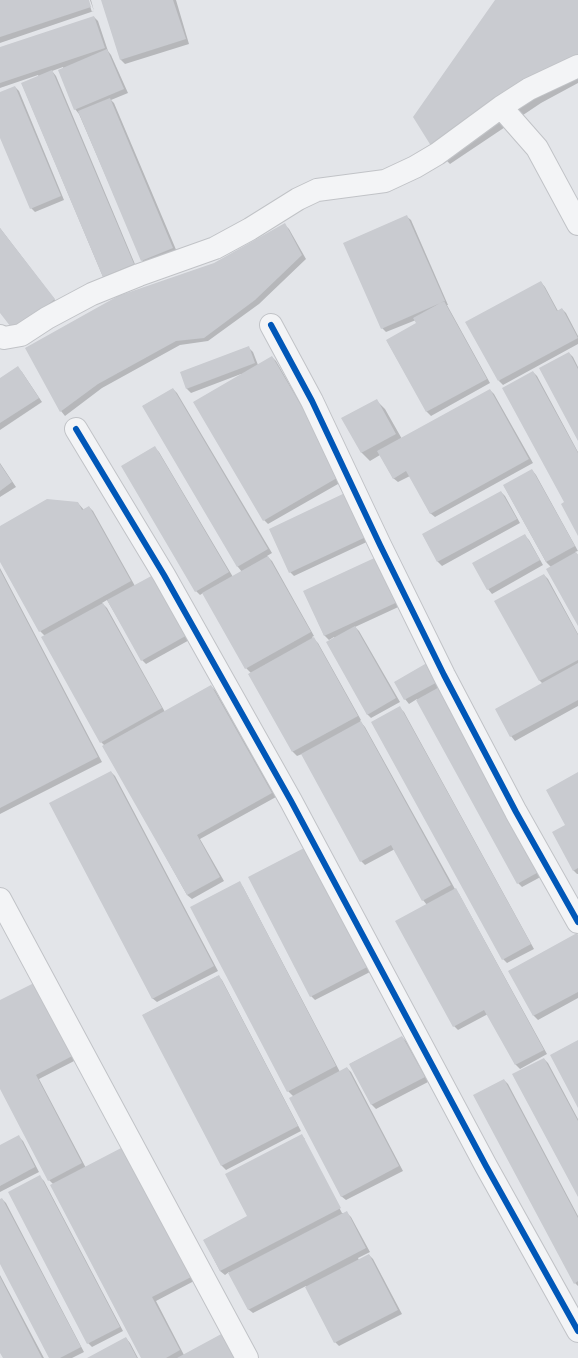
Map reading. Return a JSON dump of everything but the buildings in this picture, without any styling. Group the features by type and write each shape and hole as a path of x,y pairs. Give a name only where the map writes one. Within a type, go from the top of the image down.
{"street":[{"path":"0,336 4,338 21,335 47,318 92,294 139,275 215,248 250,230 298,199 317,190 385,181 415,167 437,154 501,107 529,89 578,66"},
{"path":"501,107 537,148 578,224"},
{"path":"271,325 312,401 376,538 444,675 516,812 578,922"},
{"path":"76,428 164,574 291,801 486,1166 578,1331"},
{"path":"0,900 247,1358"}],"cycle path":[{"path":"271,325 312,401 380,545 444,675 516,812 578,922"},
{"path":"76,429 164,575 291,801 486,1166 578,1331"}]}
